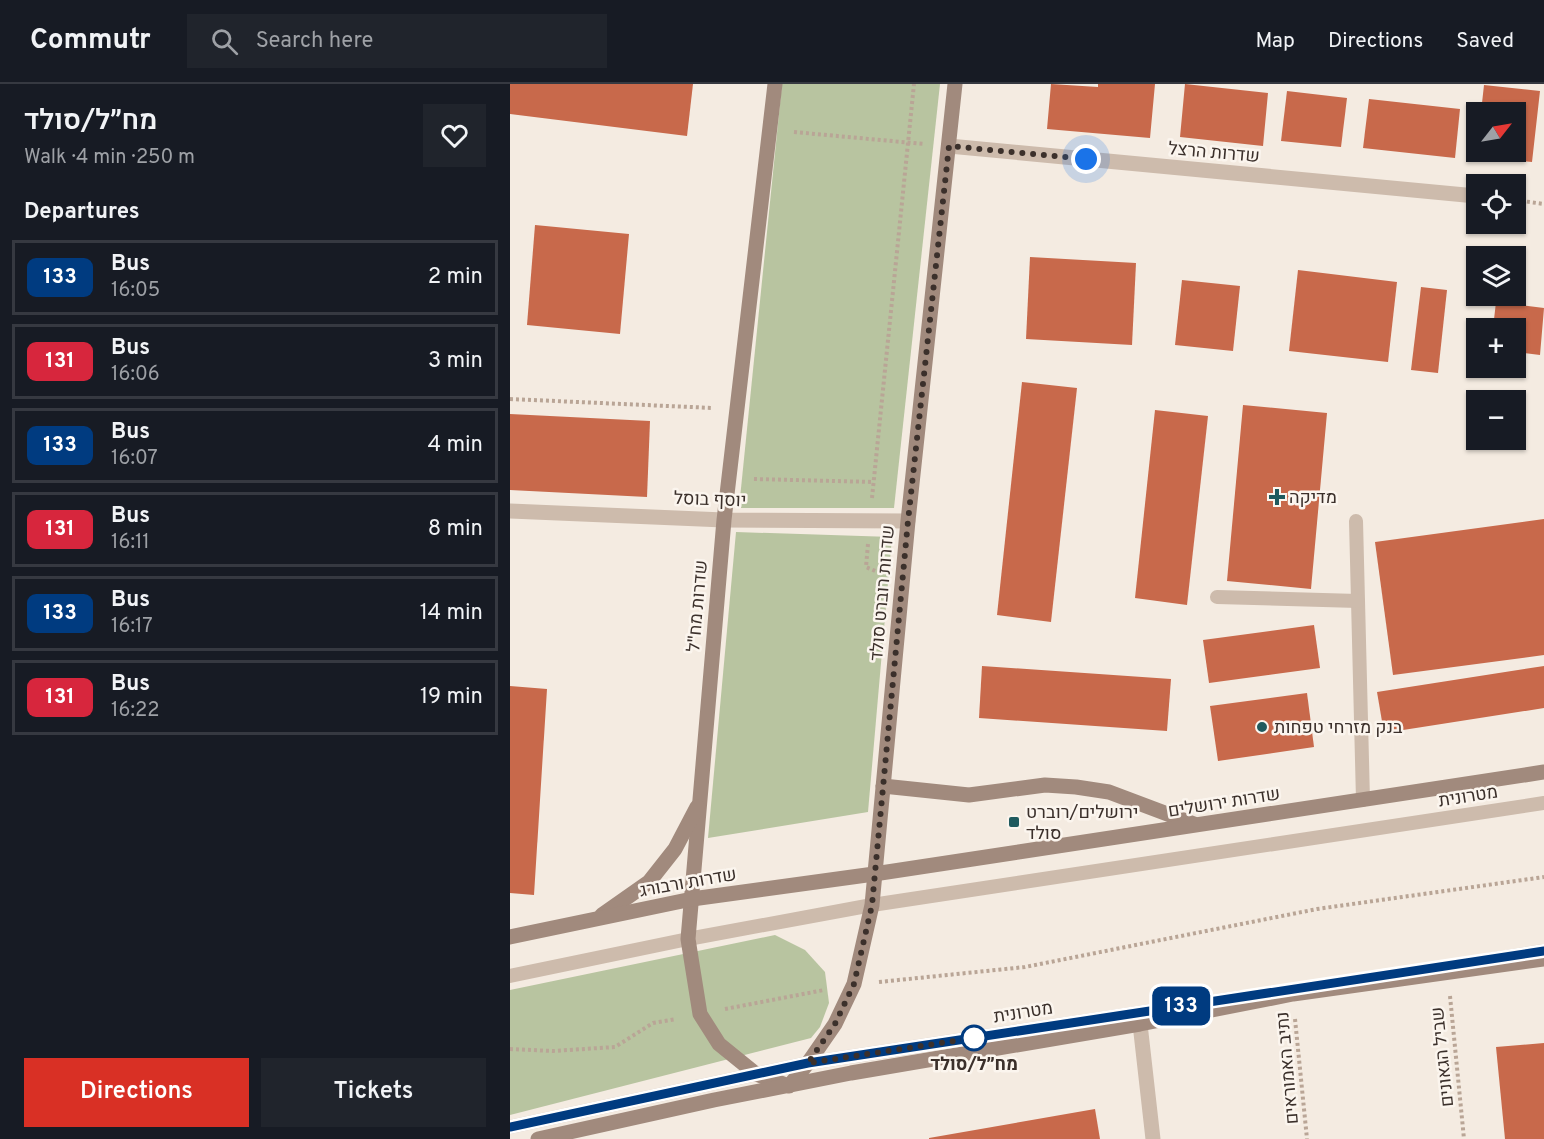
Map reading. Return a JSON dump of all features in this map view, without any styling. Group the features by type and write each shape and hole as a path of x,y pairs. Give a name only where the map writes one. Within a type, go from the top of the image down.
{"main road":[{"name":"שדרות מח\"ל","path":"776,84 724,520 688,939 700,1014 719,1044 756,1074 789,1086"},
{"name":"שדרות רוברט סולד","path":"789,1086 835,1024 854,984 872,905 908,521 955,84"},
{"name":"שדרות ירושלים","path":"874,874 1544,772"},
{"path":"883,786 969,795 1045,785 1076,787 1109,792 1197,825"},
{"path":"595,919 649,882 675,849 701,799"},
{"name":"שדרות ורבורג","path":"510,937 692,899 874,874"},
{"path":"538,1139 714,1100 851,1073 1140,1024 1293,994 1544,959"}],"street":[{"name":"שדרות הרצל","path":"949,146 1466,195"},
{"name":"יוסף בוסל","path":"510,512 724,520 908,521"},
{"path":"1140,1024 1153,1139"}],"lane":[{"path":"1356,521 1363,800"},
{"path":"1217,597 1358,601"},
{"name":"מטרונית","path":"510,976 688,939 872,905 1544,802"},
{"name":"מטרונית","path":"510,1127 808,1063 1544,951"},
{"path":"714,1100 728,1105 836,1082 851,1073"}],"path":[{"path":"902,584 866,567 914,84"},
{"path":"770,130 949,146"},
{"path":"1526,202 1544,204"},
{"path":"510,399 737,409"},
{"path":"729,478 874,482"},
{"path":"510,1049 553,1051 615,1047 653,1023 854,984 1025,967 1317,909 1544,877"},
{"name":"שביל הגאונים","path":"1447,972 1464,1139"},
{"name":"נתיב האמוראים","path":"1293,994 1307,1139"}],"green space":[{"path":"782,84 940,84 894,508 739,508"},
{"path":"736,532 892,537 868,812 708,838"},
{"path":"775,935 805,950 825,972 829,1003 820,1027 811,1038 510,1115 510,990"}],"building":[{"path":"510,84 693,84 687,136 510,114"},
{"path":"1051,84 1098,87 1098,84 1155,84 1150,138 1047,129"},
{"path":"1185,84 1268,93 1263,146 1180,137"},
{"path":"1484,85 1540,91 1532,162 1526,161 1526,102 1482,102"},
{"path":"1287,91 1347,98 1341,147 1281,141"},
{"path":"1369,99 1460,109 1455,158 1363,148"},
{"path":"535,225 629,234 620,334 527,325"},
{"path":"1030,257 1136,263 1132,345 1026,339"},
{"path":"1298,270 1397,282 1388,362 1289,351"},
{"path":"1182,280 1240,286 1233,351 1175,345"},
{"path":"1421,287 1447,290 1438,373 1411,370"},
{"path":"1496,306 1544,308 1540,355 1526,353 1526,318 1494,318"},
{"path":"1022,382 1077,388 1051,622 997,615"},
{"name":"מדיקה","path":"1243,405 1327,413 1311,589 1227,581"},
{"path":"1155,410 1208,416 1187,605 1135,598"},
{"path":"510,414 650,421 647,497 510,490"},
{"path":"1544,519 1544,655 1393,675 1375,542"},
{"path":"1314,625 1320,668 1209,683 1203,640"},
{"path":"982,666 1171,679 1167,731 979,718"},
{"path":"1544,666 1544,708 1384,733 1377,692"},
{"path":"510,686 547,689 534,895 510,893"},
{"name":"בנק מזרחי טפחות","path":"1307,693 1314,747 1218,761 1210,706"},
{"path":"1544,1043 1544,1139 1505,1139 1496,1047"},
{"path":"1095,1109 1100,1139 929,1139 929,1138"}],"bus line":[{"name":"133","path":"510,1127 808,1063 1544,951"}],"place":[{"name":"מדיקה","path":"1277,497"},
{"name":"בנק מזרחי טפחות","path":"1262,727"},
{"name":"ירושלים/רוברט סולד","path":"1014,822"},
{"name":"מח״ל/סולד","path":"974,1038"}],"route":[{"path":"974,1038 808,1063 835,1024 854,984 872,905 908,521 949,146 1086,159"}]}
